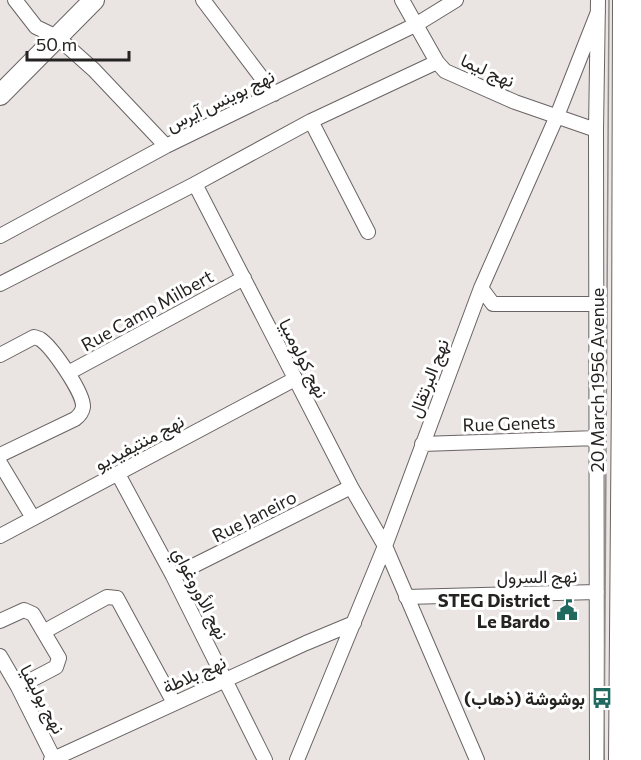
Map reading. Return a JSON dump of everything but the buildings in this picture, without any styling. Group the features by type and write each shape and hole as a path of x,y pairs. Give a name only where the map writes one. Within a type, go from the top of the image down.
{"main road":[{"path":"0,95 94,0"},
{"name":"20 March 1956 Avenue","path":"619,760 623,0"},
{"path":"634,760 639,0"}],"street":[{"path":"15,0 36,27 57,38 94,70 166,146"},
{"path":"203,0 274,94"},
{"name":"نهج ليما","path":"402,0 437,63 445,71 515,102 596,129"},
{"name":"نهج بوينس آيرس","path":"0,236 166,146 417,24 456,0"},
{"name":"نهج البرتقال","path":"297,760 385,546 481,288 557,116 598,6"},
{"name":"20 March 1956 Avenue","path":"597,760 596,129 598,6"},
{"path":"0,284 195,184 311,121 437,63"},
{"path":"311,121 368,232"},
{"name":"نهج كولومبيا","path":"195,184 351,487 385,546 477,760"},
{"name":"Rue Camp Milbert","path":"68,373 244,278"},
{"path":"481,288 494,304 597,304"},
{"name":"Rue Camp Milbert","path":"0,355 34,337 40,339 68,373 83,404 80,416 0,455"},
{"name":"نهج منتيفيديو","path":"0,536 295,379"},
{"name":"Rue Genets","path":"422,444 597,438"},
{"path":"0,463 33,518"},
{"name":"نهج الأوروغواي","path":"118,474 173,576 265,760"},
{"name":"Rue Janeiro","path":"173,576 351,487"},
{"name":"نهج السرول","path":"406,597 597,592"},
{"path":"45,631 112,596 120,602 174,703"},
{"path":"0,621 24,610 33,614 59,658 59,663 51,670 18,687"},
{"name":"نهج بلاطة","path":"52,759 354,623"},
{"name":"نهج بوليفيا","path":"0,656 18,687 52,759"}],"tram line":[{"path":"604,760 609,0"}],"place":[{"name":"STEG District Le Bardo","path":"567,610"},
{"name":"بوشوشة (ذهاب)","path":"602,698"}]}
